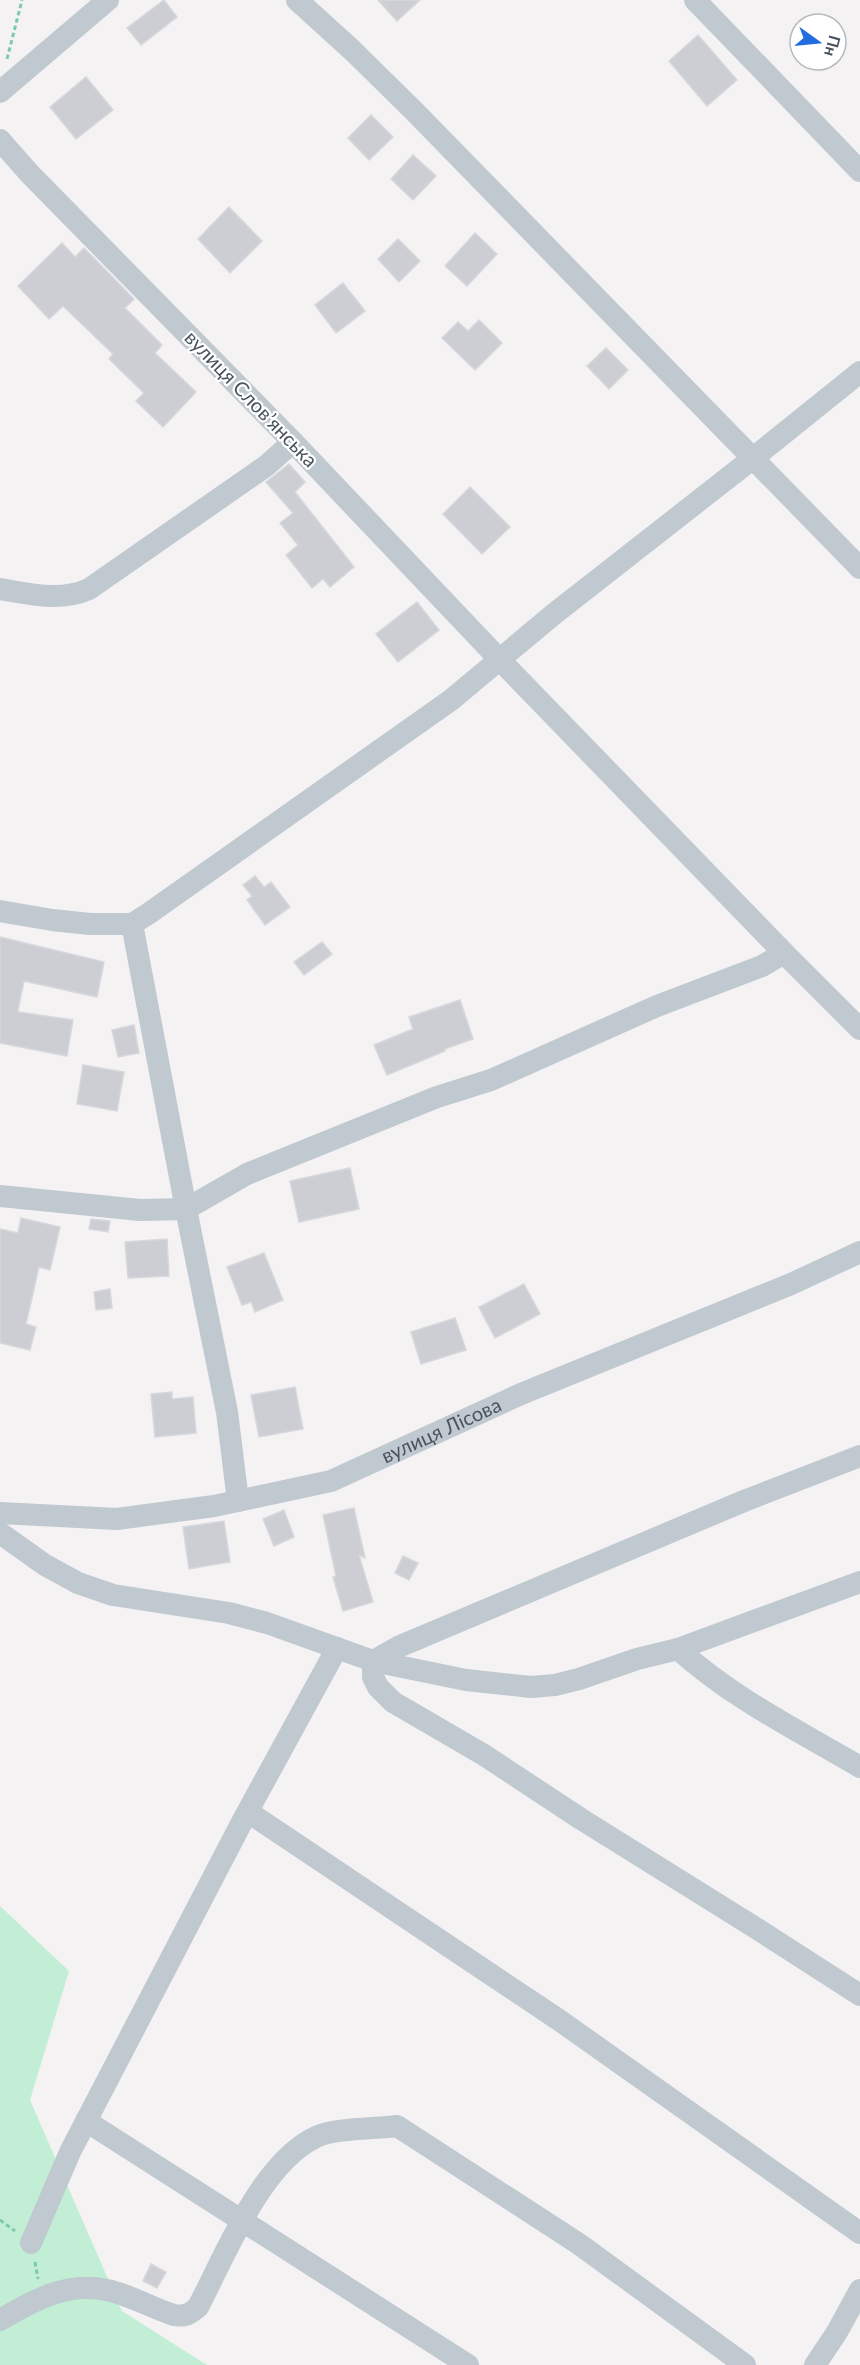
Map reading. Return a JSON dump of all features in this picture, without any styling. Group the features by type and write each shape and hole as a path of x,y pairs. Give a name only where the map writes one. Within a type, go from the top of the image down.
{"street":[{"path":"0,92 108,0"},
{"path":"297,0 414,111 860,568"},
{"path":"695,0 860,171"},
{"name":"вулиця Словʼянська","path":"0,140 29,173 293,442 784,953 860,1029"},
{"path":"0,911 90,924 132,924 204,876 451,700 554,614 860,372"},
{"path":"0,589 62,597 89,590 266,466 293,442"},
{"path":"132,924 227,1412 238,1501"},
{"path":"0,1196 140,1210 186,1209 247,1174 437,1097 491,1080 657,1006 762,966 784,953"},
{"name":"вулиця Лісова","path":"0,1514 117,1519 238,1501 331,1481 521,1394 743,1305 860,1252"},
{"path":"373,1661 398,1647 744,1501 860,1456"},
{"path":"0,1533 45,1565 78,1583 113,1595 229,1613 373,1661 466,1680 531,1687 579,1679 637,1659 678,1649 860,1582"},
{"path":"31,2243 70,2152 248,1812 337,1648"},
{"path":"678,1649 703,1672 756,1708 860,1767"},
{"path":"373,1661 373,1677 393,1702 484,1755 581,1820 860,1995"},
{"path":"248,1812 559,2020 860,2233"},
{"path":"86,2121 468,2365"},
{"path":"0,2320 62,2289 85,2287 116,2292 166,2313 183,2317 198,2307 257,2192 286,2157 317,2136 397,2126 579,2244 745,2365"},
{"path":"815,2365 837,2332 860,2290"}],"path":[{"path":"5,66 22,0"}],"green space":[{"path":"0,1906 69,1971 30,2100 122,2311 207,2365 0,2365"}],"building":[{"path":"164,0 177,17 141,45 127,28"},
{"path":"378,0 420,0 397,21"},
{"path":"698,35 737,80 707,106 669,61"},
{"path":"86,77 113,110 76,139 50,107"},
{"path":"371,115 393,137 369,160 348,138"},
{"path":"413,155 436,176 413,200 391,179"},
{"path":"229,207 262,241 230,273 198,239"},
{"path":"475,233 497,254 467,286 445,266"},
{"path":"398,239 420,261 399,282 378,259"},
{"path":"62,243 75,257 84,248 134,299 125,308 162,345 155,353 196,392 163,427 136,401 144,393 109,359 113,354 63,306 49,319 18,286"},
{"path":"343,283 365,311 336,333 315,305"},
{"path":"479,320 502,343 475,370 442,338 458,322 468,331"},
{"path":"606,348 628,370 609,389 587,366"},
{"path":"289,464 305,482 295,492 354,567 330,587 323,579 312,588 286,555 298,545 280,523 293,513 266,482"},
{"path":"470,487 510,527 482,554 443,514"},
{"path":"417,602 439,630 398,662 376,634"},
{"path":"255,876 264,887 271,882 290,907 265,925 247,900 252,896 243,885"},
{"path":"0,937 104,962 97,997 24,981 19,1012 73,1020 67,1056 0,1043"},
{"path":"322,942 332,954 304,975 294,962"},
{"path":"460,1000 473,1039 387,1075 374,1045 413,1029 409,1017"},
{"path":"134,1025 139,1053 118,1057 112,1030"},
{"path":"83,1065 124,1072 117,1111 77,1104"},
{"path":"350,1168 359,1209 299,1222 290,1181"},
{"path":"21,1218 60,1227 50,1270 39,1267 26,1324 36,1327 30,1350 0,1343 0,1229 18,1233"},
{"path":"91,1219 110,1221 108,1232 89,1229"},
{"path":"167,1239 169,1276 128,1278 125,1242"},
{"path":"264,1253 283,1300 255,1312 251,1302 242,1305 227,1267"},
{"path":"524,1284 540,1314 495,1338 479,1307"},
{"path":"110,1289 112,1308 96,1310 94,1292"},
{"path":"455,1318 466,1350 421,1364 411,1332"},
{"path":"295,1387 303,1429 259,1437 251,1395"},
{"path":"172,1392 172,1399 193,1397 196,1433 155,1437 151,1394"},
{"path":"354,1508 365,1558 359,1555 373,1602 343,1611 333,1577 336,1576 323,1515"},
{"path":"284,1510 294,1537 274,1546 263,1519"},
{"path":"224,1521 230,1562 189,1569 183,1527"},
{"path":"403,1556 418,1563 409,1580 395,1573"},
{"path":"151,2264 166,2272 157,2288 143,2281"}]}
